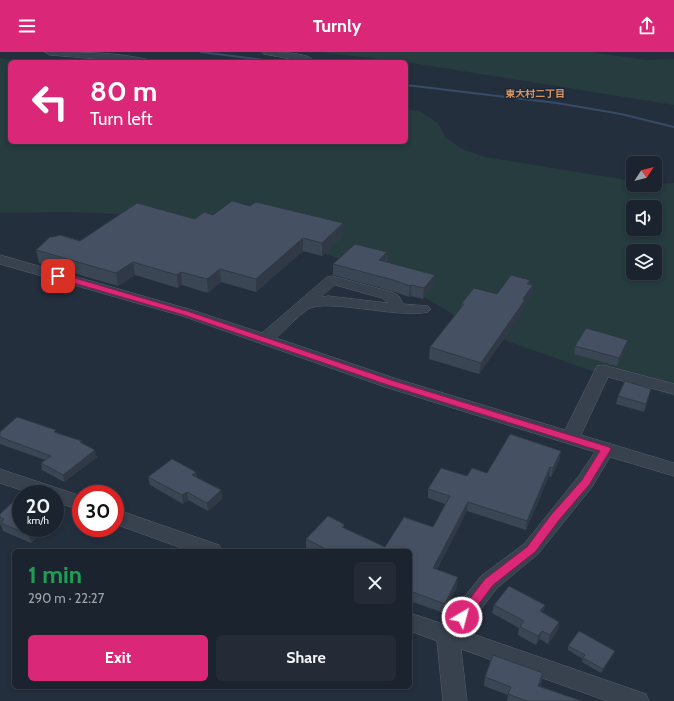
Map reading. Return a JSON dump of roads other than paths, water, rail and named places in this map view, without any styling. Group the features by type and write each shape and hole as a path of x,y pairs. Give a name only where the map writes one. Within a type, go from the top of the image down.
{"street":[{"path":"50,52 137,60"},
{"path":"267,52 307,59 306,60"},
{"path":"0,259 187,313 391,383 674,470"},
{"path":"264,340 332,280 387,295 394,299 397,309"},
{"path":"305,304 328,301 397,309 423,309"},
{"path":"570,438 603,370 674,389"},
{"path":"455,701 448,635 489,582 531,550 585,482 606,449"},
{"path":"0,476 72,500"},
{"path":"124,519 206,549"},
{"path":"412,623 637,701"}],"waterway":[{"path":"201,52 265,60"},
{"path":"408,85 557,103 621,114 674,127"}],"district":[{"name":"東大村二丁目","path":"535,93"}]}
